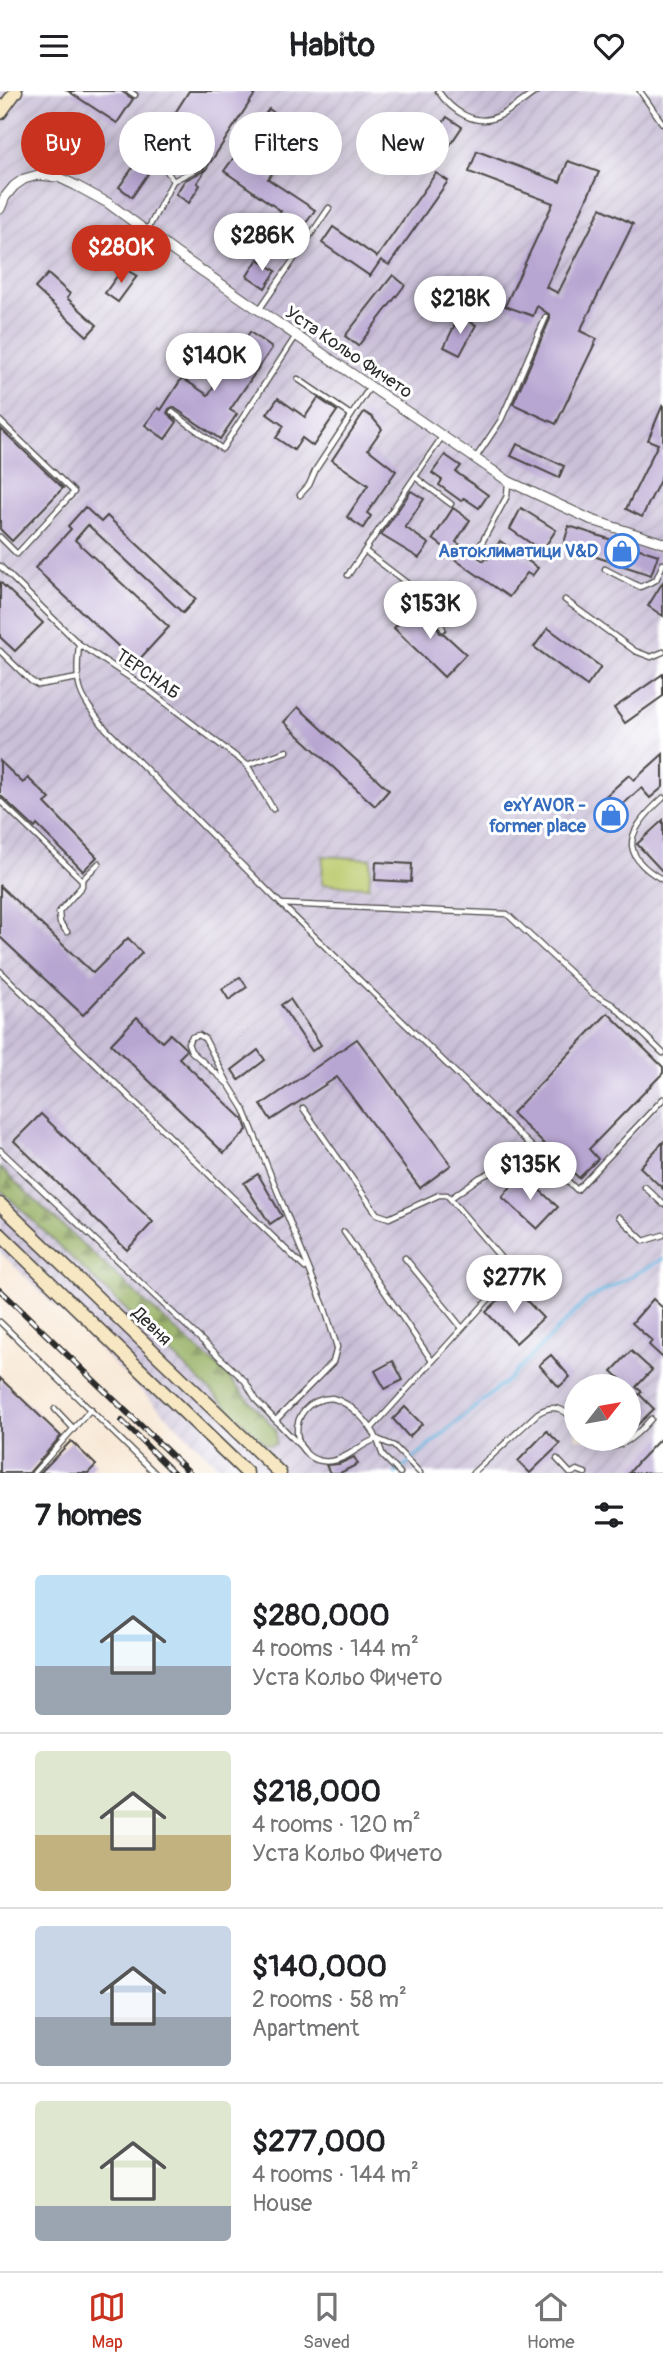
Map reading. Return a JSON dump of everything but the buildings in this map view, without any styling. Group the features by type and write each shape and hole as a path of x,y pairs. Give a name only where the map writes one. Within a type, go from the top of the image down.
{"main road":[{"path":"0,113 16,91"},
{"name":"Девня","path":"0,1204 280,1473"},
{"path":"0,1234 247,1473"}],"street":[{"name":"Уста Кольо Фичето","path":"0,209 13,186 38,175 58,177 108,203 508,481 592,520 663,543"}],"lane":[{"path":"129,91 135,95"},
{"path":"438,91 448,106 470,119 497,118 537,91"},
{"path":"640,91 663,124"},
{"path":"169,175 173,181"},
{"path":"87,248 114,263 129,261 173,181 185,175"},
{"path":"259,310 329,208"},
{"path":"475,459 502,420 547,317"},
{"path":"172,412 222,449 296,335"},
{"path":"298,379 351,415"},
{"path":"300,495 309,485 316,469 370,386"},
{"path":"0,421 74,492 17,554 0,537"},
{"path":"348,575 443,436"},
{"path":"415,477 451,504"},
{"path":"480,546 507,496 508,481"},
{"path":"365,551 429,600 443,629"},
{"path":"605,569 640,587 656,580 663,564"},
{"name":"ТЕРСНАБ","path":"0,566 79,644 146,688 247,765 273,809"},
{"path":"565,600 635,651 651,657 663,652"},
{"path":"79,644 78,678 83,701 105,728 281,904 577,1190 663,1099"},
{"path":"0,651 38,685 78,678"},
{"path":"247,765 287,751"},
{"path":"663,798 643,816 633,835 631,846 635,857 663,880"},
{"path":"0,801 82,880"},
{"path":"67,932 60,923 59,912 82,886 82,880 99,863"},
{"path":"281,904 507,914 592,993 613,1005 663,1053"},
{"path":"0,971 308,1271"},
{"path":"229,1085 191,1051 188,1043 192,1037 199,1035 205,1039 244,1109 338,1347 333,1361 276,1420"},
{"path":"303,1108 381,1217 393,1217 442,1194 451,1198 509,1271 506,1280 372,1428"},
{"path":"0,1150 245,1381 257,1401 304,1450 318,1460 336,1461 359,1446 377,1439 394,1446 418,1471"},
{"path":"451,1198 479,1178 505,1165"},
{"path":"645,1187 663,1204"},
{"path":"618,1217 644,1241 663,1235"},
{"path":"344,1232 432,1361"},
{"path":"405,1258 462,1328"},
{"path":"0,1322 155,1473"},
{"path":"304,1450 296,1430 300,1416 313,1402 323,1399 340,1401 372,1428 383,1456 400,1473"},
{"path":"473,1473 538,1413 554,1407 564,1410"},
{"path":"55,1409 74,1429"},
{"path":"34,1473 91,1409"},
{"path":"641,1430 651,1419"},
{"path":"557,1459 571,1473 577,1470 585,1473"}],"shaded area":[{"path":"0,91 663,91 663,1473 225,1473 0,1252"}],"green space":[{"path":"323,856 371,859 369,887 322,884"},
{"path":"0,1168 220,1368 276,1430 276,1444 267,1445 0,1189"}],"waterway":[{"path":"396,1473 509,1379 587,1300 663,1259"}],"railway":[{"path":"0,1290 190,1473"},
{"path":"122,1421 174,1473"}],"place":[{"name":"Автоклиматици V&D","path":"622,551"},
{"name":"exYAVOR - former place","path":"611,815"}]}
